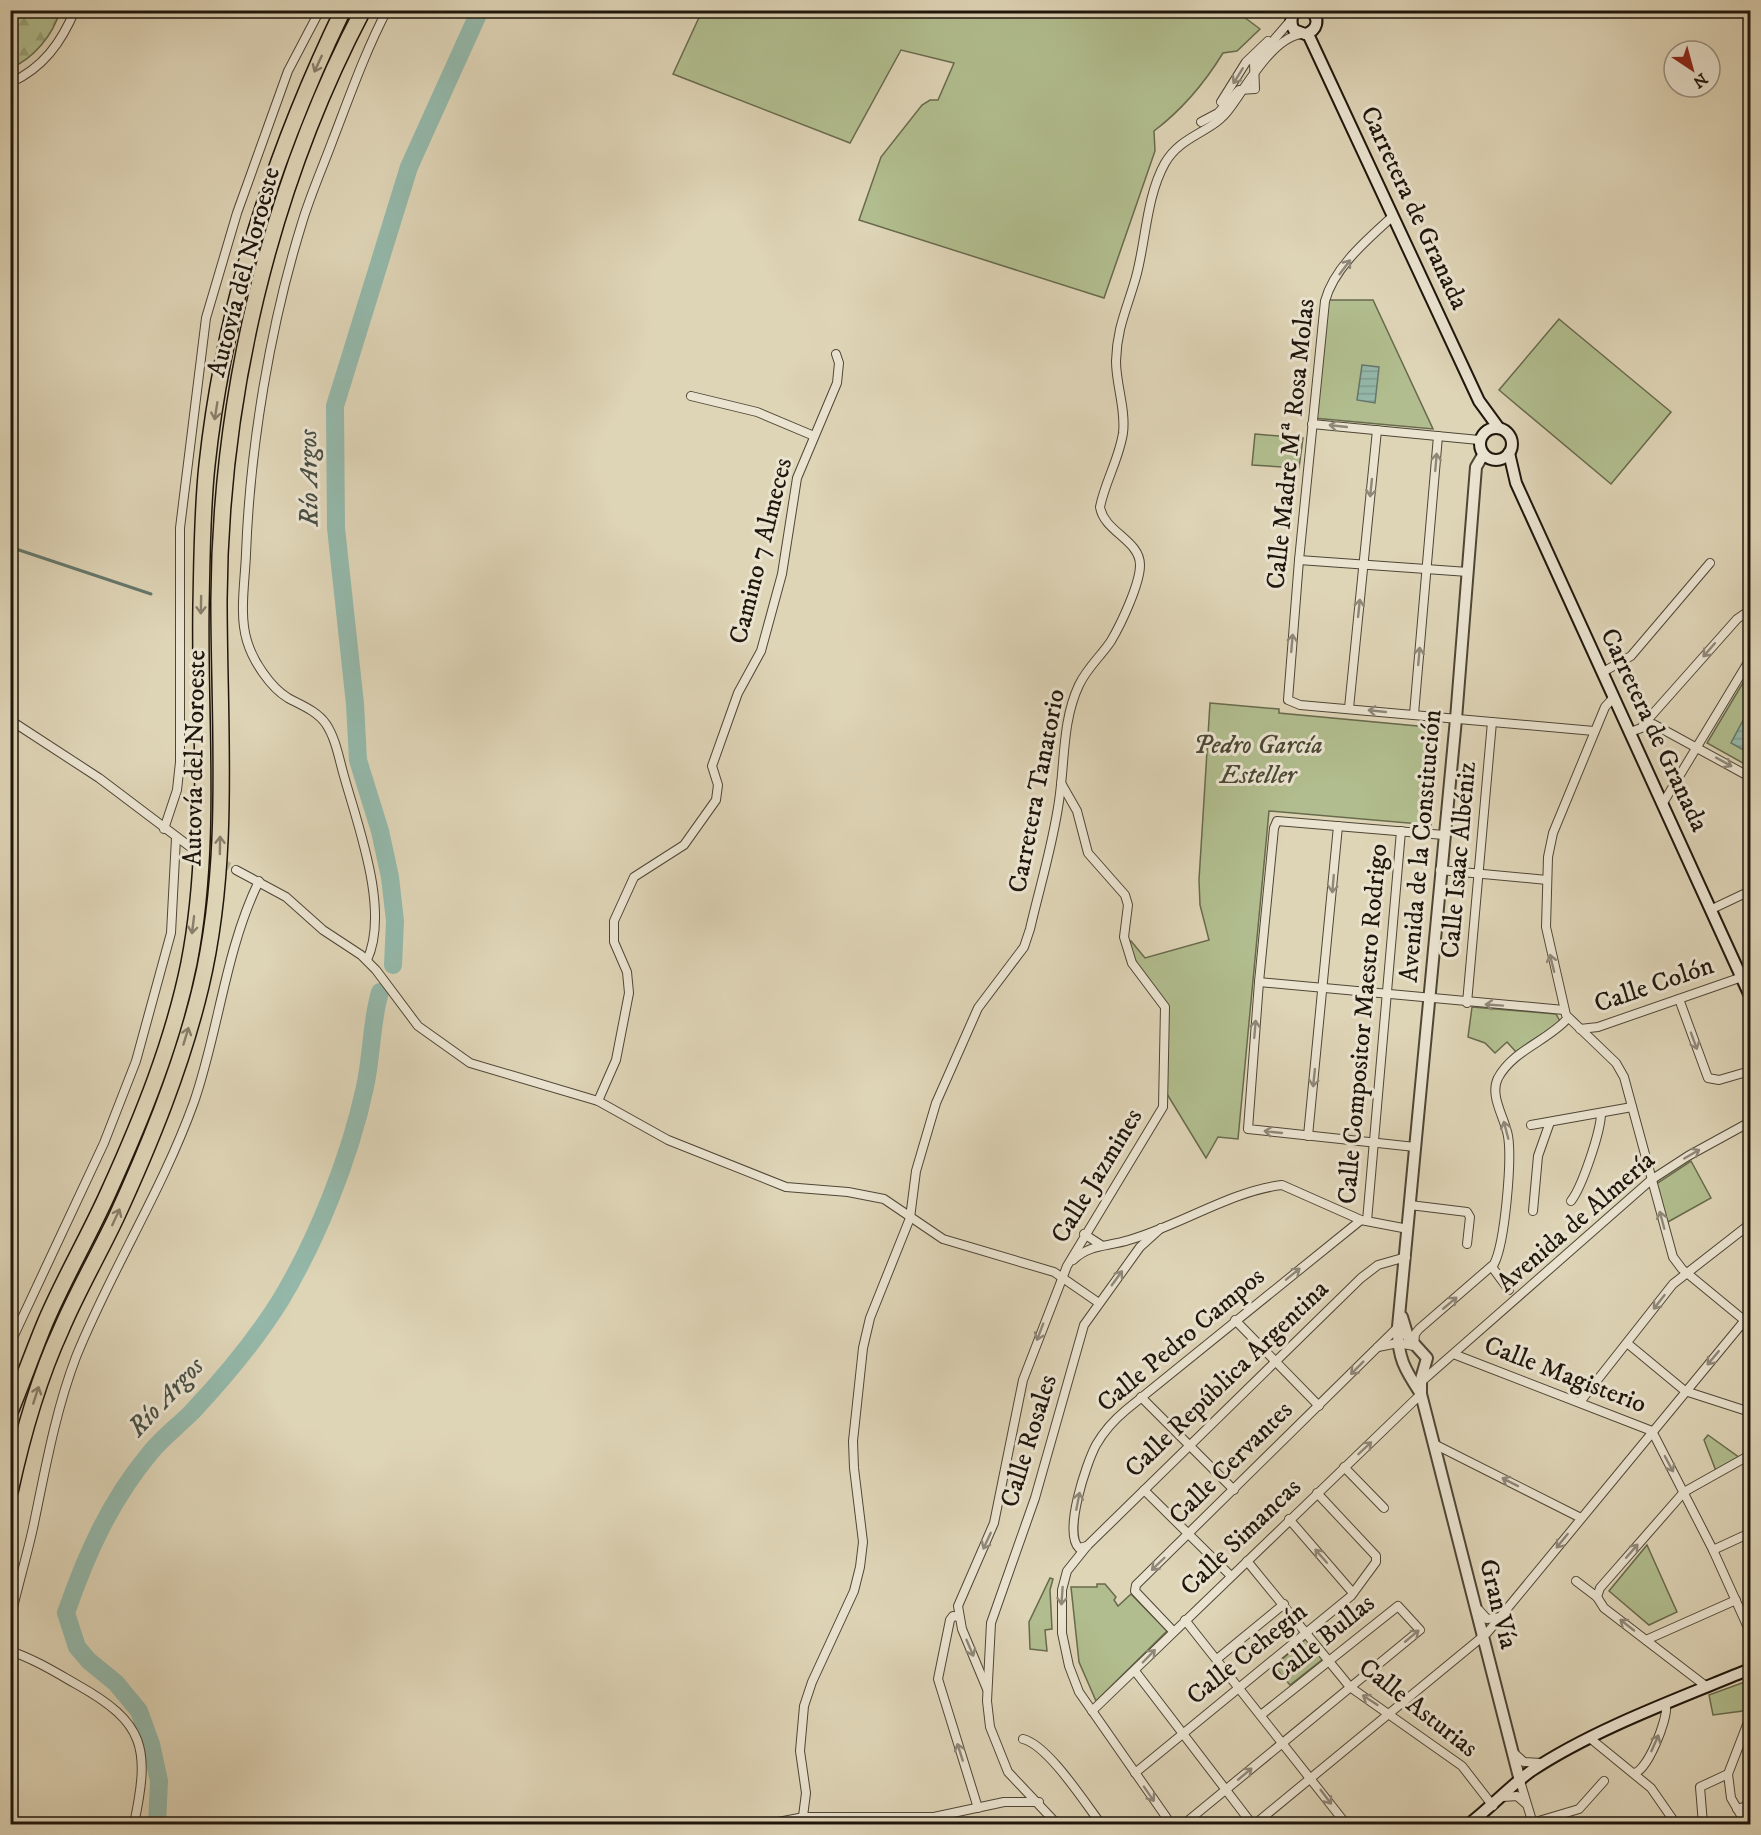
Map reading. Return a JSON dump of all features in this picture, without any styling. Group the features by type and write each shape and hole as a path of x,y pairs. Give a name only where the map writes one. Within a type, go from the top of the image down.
{"highway":[{"name":"Autovía del Noroeste","path":"10,1412 45,1322 109,1192 155,1084 188,964 202,859 204,741 201,606 207,467 220,381 236,303 264,203 299,104 343,10"},
{"name":"Autovía del Noroeste","path":"10,1492 21,1440 60,1330 115,1219 163,1108 201,988 213,923 220,854 219,597 225,469 237,386 253,311 281,208 320,106 363,10"}],"main road":[{"path":"1305,34 1316,26 1316,18 1312,11"},
{"name":"Carretera de Granada","path":"1294,15 1292,27 1305,34 1479,401 1498,427 1511,437 1504,456 1749,991"},
{"name":"Carretera de Granada","path":"1479,401 1483,455"},
{"path":"1482,436 1498,427"},
{"path":"1483,455 1491,459 1504,456"},
{"name":"Avenida de la Constitución","path":"1402,1314 1440,870 1456,719 1476,467 1483,455"},
{"path":"1402,1314 1398,1327 1401,1360 1406,1371 1421,1389"},
{"path":"1402,1314 1408,1337 1427,1358 1421,1389"},
{"path":"1401,1360 1406,1351 1417,1348"},
{"path":"1406,1371 1413,1374 1423,1372"},
{"name":"Gran Vía","path":"1421,1389 1520,1781"},
{"path":"1468,1824 1520,1781 1549,1761 1591,1739 1750,1669"}],"street":[{"path":"10,83 40,64 54,51 75,10"},
{"path":"164,829 177,790 180,762 180,528 206,318 237,213 288,71 320,10"},
{"path":"367,960 375,934 370,879 363,836 332,735 318,716 285,696 271,683 247,641 244,613 248,522 256,440 289,269 302,221 353,87 387,10"},
{"path":"1201,122 1218,113 1235,93 1244,88 1255,89 1254,63 1294,15"},
{"path":"1253,76 1273,51 1305,34"},
{"path":"1201,122 1219,105 1253,54 1279,35"},
{"path":"1185,140 1223,117 1244,88"},
{"name":"Carretera Tanatorio","path":"803,1820 806,1793 800,1750 804,1706 812,1682 854,1591 860,1567 863,1542 853,1442 863,1348 870,1318 910,1218 916,1171 936,1103 978,1008 1024,947 1030,929 1061,783 1062,752 1077,688 1089,666 1110,642 1117,629 1140,567 1136,552 1110,528 1100,507 1123,432 1123,413 1117,372 1118,338 1160,175 1165,163 1201,122"},
{"name":"Calle Madre Mª Rosa Molas","path":"1349,708 1290,701 1288,688 1299,560 1328,291 1356,252 1393,216"},
{"name":"Camino 7 Almeces","path":"598,1101 616,1060 629,993 627,972 614,942 614,921 634,877 684,844 716,800 718,785 712,766 738,693 761,651 782,574 797,478 837,383 839,363 836,354"},
{"path":"691,396 757,412 814,436"},
{"path":"1312,424 1438,436 1482,436"},
{"path":"1377,430 1349,708 1594,731"},
{"path":"1414,714 1438,436"},
{"path":"1299,560 1468,572"},
{"path":"1603,672 1631,656 1710,563"},
{"path":"1630,732 1643,725 1654,714 1737,619 1750,610"},
{"path":"1662,803 1750,659"},
{"path":"1135,1671 1184,1733 1225,1791 1254,1824 1483,1637 1685,1391 1749,1320 1686,1272 1673,1257 1621,1070 1568,1018 1546,936 1547,880 1552,833 1594,731 1605,707 1614,697"},
{"path":"1654,714 1655,725"},
{"path":"10,720 99,778 189,846"},
{"name":"Calle Isaac Albéniz","path":"1467,1003 1492,722"},
{"path":"1643,725 1655,725 1750,777"},
{"name":"Calle Jazmines","path":"978,1808 938,1679 950,1620 955,1615 958,1617 960,1596 994,1522 1023,1380 1062,1278 1084,1234 1163,1107 1166,1014 1163,1004 1146,986 1132,963 1124,937 1128,905 1125,895 1088,853 1077,811 1061,783"},
{"path":"1415,1147 1248,1129 1259,982 1277,821 1444,835"},
{"path":"1308,1136 1338,826"},
{"name":"Calle Compositor Maestro Rodrigo","path":"1364,1221 1388,994 1401,831"},
{"path":"10,1344 104,1143 136,1061 171,933 176,838"},
{"path":"236,870 286,897 323,930 367,960 418,1026 459,1057 489,1070 598,1101 668,1140 714,1156 764,1180 786,1187 848,1192 884,1199 943,1239 1054,1272 1099,1303"},
{"path":"1440,870 1547,880"},
{"path":"10,1620 62,1395 91,1321 149,1206 193,1104 210,1054 235,949 250,900 259,881"},
{"path":"1712,909 1750,891"},
{"name":"Calle Colón","path":"1580,1029 1598,1027 1742,977"},
{"path":"1259,982 1467,1003 1564,1010"},
{"path":"1679,999 1706,1075 1712,1080 1750,1071"},
{"path":"1378,1347 1398,1343 1417,1348 1415,1334 1419,1329 1492,1267 1499,1250 1509,1151 1508,1137 1497,1098 1496,1082 1515,1058 1561,1027 1568,1018"},
{"path":"1531,1125 1632,1107"},
{"path":"1571,1201 1580,1186 1600,1129 1601,1113"},
{"path":"1533,1211 1538,1156 1550,1122"},
{"name":"Avenida de Almería","path":"1421,1389 1437,1369 1456,1355 1651,1180 1688,1156 1750,1122"},
{"path":"1054,1272 1067,1266 1084,1251 1101,1245 1125,1241 1234,1199 1282,1185 1364,1221 1408,1229"},
{"path":"1410,1205 1467,1212 1470,1217 1467,1244"},
{"name":"Calle Pedro Campos","path":"1087,1546 1079,1548 1072,1532 1089,1459 1105,1430 1141,1397 1235,1320 1364,1221"},
{"path":"1580,1402 1686,1272 1750,1224"},
{"name":"Calle Rosales","path":"987,1689 989,1641 995,1607 1035,1498 1082,1331 1134,1254 1145,1240 1161,1228"},
{"path":"1084,1234 1101,1245"},
{"path":"1125,1241 1132,1243 1134,1254"},
{"name":"Calle República Argentina","path":"1171,1824 1075,1685 1064,1648 1061,1609 1063,1579 1074,1560 1087,1546 1361,1278 1378,1265 1406,1257"},
{"path":"1492,1267 1509,1290"},
{"path":"1235,1320 1319,1406"},
{"name":"Calle Cervantes","path":"1173,1631 1140,1597 1135,1588 1398,1327"},
{"path":"1627,1342 1685,1391 1748,1409"},
{"name":"Calle Magisterio","path":"1456,1355 1652,1431 1713,1550 1750,1632"},
{"path":"1423,1372 1437,1369"},
{"name":"Calle Simancas","path":"1092,1711 1344,1467 1421,1389"},
{"path":"1141,1397 1234,1490"},
{"path":"1434,1444 1581,1518"},
{"path":"1597,1597 1600,1588 1684,1492 1750,1455"},
{"path":"1344,1467 1384,1508"},
{"path":"1144,1490 1231,1576"},
{"name":"Calle Cehegín","path":"1135,1773 1353,1593 1377,1558 1317,1493"},
{"path":"1289,1519 1353,1593"},
{"path":"1713,1550 1750,1533"},
{"name":"Calle Asturias","path":"1247,1560 1350,1687 1462,1766 1492,1806"},
{"path":"1576,1581 1597,1597 1599,1603 1707,1687"},
{"path":"1646,1640 1736,1600"},
{"path":"1217,1659 1284,1604"},
{"name":"Calle Bullas","path":"1261,1715 1398,1605 1420,1630 1350,1687"},
{"path":"1476,1605 1486,1619 1502,1616"},
{"path":"958,1617 987,1689 990,1727 1003,1763 1057,1824"},
{"path":"1185,1620 1347,1824"},
{"path":"10,1651 45,1667 109,1702 130,1723 136,1733 141,1774 141,1791 134,1824"},
{"path":"1465,1653 1479,1651 1490,1664"},
{"path":"1682,1699 1693,1685 1690,1674"},
{"path":"1184,1824 1350,1687"},
{"path":"1634,1773 1644,1768 1666,1717 1666,1706"},
{"path":"1746,1824 1731,1798 1728,1774 1750,1717"},
{"path":"1023,1739 1031,1742 1045,1755 1101,1824"},
{"path":"1591,1739 1651,1788 1676,1824"},
{"path":"1511,1748 1524,1762 1549,1761"},
{"path":"1703,1824 1700,1787 1728,1774"},
{"name":"Gran Vía","path":"1520,1781 1533,1824"},
{"path":"1533,1824 1582,1808 1604,1781"},
{"path":"1503,1797 1517,1796 1527,1806"},
{"path":"768,1824 803,1820 916,1819 945,1816 1004,1802 1039,1802"},
{"path":"1737,1809 1750,1805"}],"green space":[{"path":"11,10 60,11 53,29 42,45 11,68"},
{"path":"702,11 1236,11 1260,29 1237,51 1223,53 1192,95 1154,131 1155,151 1104,298 859,220 881,157 922,105 930,100 938,100 954,63 901,50 850,143 673,74"},
{"path":"1325,300 1373,300 1433,429 1313,418"},
{"path":"1559,319 1671,412 1611,484 1499,390"},
{"path":"1255,434 1303,438 1299,468 1252,465"},
{"path":"1750,671 1750,767 1707,743"},
{"name":"Pedro García Esteller","path":"1210,703 1279,709 1279,713 1439,728 1431,825 1269,811 1238,1139 1218,1137 1206,1158 1167,1094 1168,1012 1141,972 1128,945 1131,941 1145,958 1209,940 1200,905 1199,880"},
{"path":"1472,1007 1556,1014 1561,1023 1517,1053 1507,1042 1495,1053 1485,1043 1468,1037"},
{"path":"1691,1161 1711,1198 1666,1223 1656,1184"},
{"path":"1708,1435 1740,1458 1716,1471 1704,1440"},
{"path":"1647,1545 1677,1612 1649,1625 1609,1591"},
{"path":"1050,1578 1053,1579 1050,1590 1052,1629 1045,1630 1047,1651 1030,1649 1029,1622"},
{"path":"1097,1584 1105,1584 1116,1597 1114,1600 1118,1606 1131,1594 1167,1631 1096,1701 1079,1662 1071,1587 1097,1587"},
{"path":"1306,1639 1323,1659 1290,1685 1274,1666"},
{"path":"1750,1680 1750,1710 1713,1715 1709,1695"}],"shaded area":[{"path":"1362,365 1379,367 1375,403 1357,400"},
{"path":"1750,707 1750,745 1747,752 1731,743"}],"waterway":[{"name":"Río Argos","path":"393,965 395,921 390,877 380,831 358,760 355,704 336,528 335,406 409,167 480,10"},
{"path":"10,547 151,594"},
{"name":"Río Argos","path":"157,1824 159,1781 151,1744 139,1711 116,1683 89,1661 77,1647 66,1613 100,1529 123,1490 155,1448 204,1399 250,1345 280,1301 307,1252 331,1197 359,1114 380,992"}],"tunnel":[{"path":"201,852 236,870"}]}
